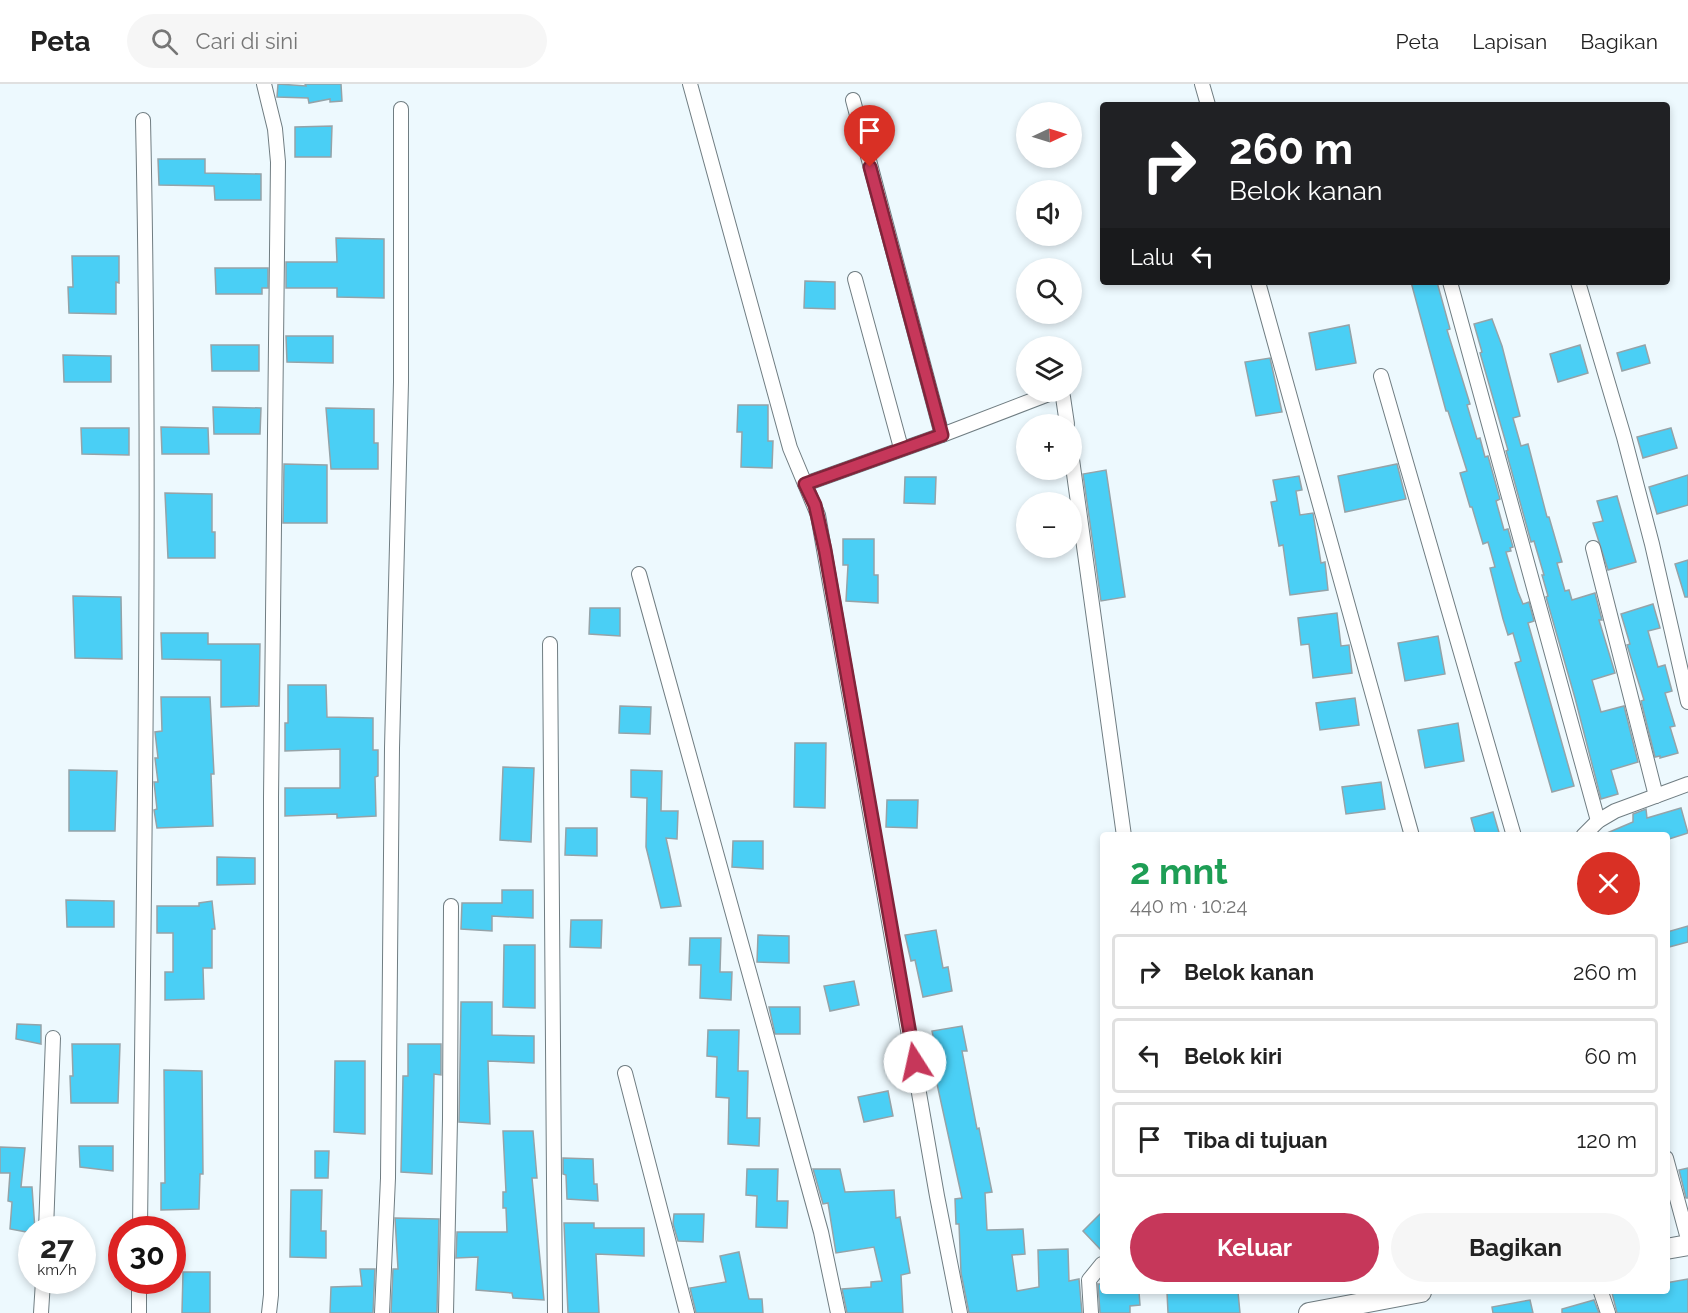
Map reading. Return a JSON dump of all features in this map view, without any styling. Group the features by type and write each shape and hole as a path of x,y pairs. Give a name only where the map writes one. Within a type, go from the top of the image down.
{"street":[{"path":"264,84 275,129 278,162 271,798 271,1295 269,1313"},
{"path":"690,84 790,448 815,505 825,550 937,1197 960,1313"},
{"path":"1202,84 1207,102"},
{"path":"853,100 942,435"},
{"path":"382,1313 388,1178 392,760 401,382 401,109"},
{"path":"140,1216 146,627 146,263 142,120"},
{"path":"855,279 901,448"},
{"path":"1259,285 1411,832"},
{"path":"1451,285 1598,821"},
{"path":"1579,285 1624,437 1655,555 1688,702"},
{"path":"1382,376 1513,832"},
{"path":"805,484 1029,402"},
{"path":"1075,480 1123,832"},
{"path":"1593,548 1656,796"},
{"path":"639,574 821,1232 838,1313"},
{"path":"550,644 555,1313"},
{"path":"1587,832 1598,821 1615,811 1688,784"},
{"path":"446,1313 451,906"},
{"path":"47,1216 53,1038"},
{"path":"625,1073 687,1313"},
{"path":"1670,1173 1688,1239"},
{"path":"1670,1248 1688,1245"},
{"path":"1091,1313 1089,1280 1100,1266"},
{"path":"41,1313 42,1294"},
{"path":"139,1294 139,1313"},
{"path":"1309,1313 1410,1294"},
{"path":"1603,1294 1608,1313"}],"building":[{"path":"278,84 306,86 305,84 341,84 342,101 330,102 330,99 309,103 308,98 277,97"},
{"path":"332,126 331,157 295,157 295,127"},
{"path":"158,159 205,159 205,173 261,174 261,200 215,200 214,186 159,185"},
{"path":"336,238 384,239 384,298 337,297 337,288 286,288 286,262 337,262"},
{"path":"72,256 119,256 116,314 69,313 68,287 73,287"},
{"path":"215,268 268,268 268,288 262,288 262,294 216,294"},
{"path":"805,281 835,282 835,309 804,308"},
{"path":"1412,285 1438,285 1450,329 1447,330 1470,404 1467,405 1477,439 1480,438 1485,457 1488,456 1500,499 1496,501 1504,530 1508,529 1513,547 1510,548 1511,551 1506,552 1523,604 1529,602 1534,621 1528,623 1574,786 1552,792 1515,663 1521,661 1513,633 1508,635 1490,568 1495,567 1488,542 1483,544 1472,507 1470,507 1460,473 1467,471 1448,411 1446,411"},
{"path":"1492,319 1502,346 1520,416 1513,418 1521,446 1528,444 1547,517 1549,517 1562,562 1557,563 1565,591 1569,590 1572,600 1595,593 1602,620 1599,620 1615,673 1592,680 1601,712 1624,706 1638,762 1611,770 1618,794 1601,799 1546,597 1548,596 1542,575 1544,575 1534,541 1531,542 1480,353 1482,352 1474,324"},
{"path":"1349,325 1356,363 1316,370 1309,333"},
{"path":"286,336 333,336 333,363 287,362"},
{"path":"211,345 259,345 259,371 212,371"},
{"path":"1580,345 1588,373 1558,382 1550,354"},
{"path":"1645,345 1650,363 1622,371 1617,353"},
{"path":"63,355 111,356 111,382 64,382"},
{"path":"1270,358 1282,412 1256,416 1245,362"},
{"path":"738,405 768,405 768,441 773,441 772,468 741,467 742,432 737,432"},
{"path":"213,407 261,408 260,434 214,434"},
{"path":"326,408 374,409 374,443 378,443 378,469 331,469"},
{"path":"161,427 208,428 209,454 162,454"},
{"path":"81,428 129,428 129,455 82,454"},
{"path":"1671,428 1677,448 1643,458 1637,437"},
{"path":"284,464 327,465 327,523 283,523"},
{"path":"1397,464 1406,499 1345,512 1338,476"},
{"path":"1106,470 1125,597 1101,601 1083,474"},
{"path":"1688,475 1688,505 1657,514 1649,487"},
{"path":"1299,476 1302,490 1296,491 1300,515 1313,513 1321,563 1325,562 1328,590 1290,595 1283,545 1279,546 1271,502 1277,501 1273,480"},
{"path":"905,477 936,477 935,504 904,503"},
{"path":"165,493 212,494 215,558 168,558"},
{"path":"1617,496 1636,562 1608,570 1593,523 1603,521 1597,501"},
{"path":"843,539 874,539 874,575 878,575 878,603 846,601 848,565 843,565"},
{"path":"1688,560 1688,597 1685,597 1675,564"},
{"path":"73,596 121,597 122,659 75,658"},
{"path":"1653,604 1660,628 1648,631 1658,667 1665,665 1672,691 1665,693 1675,726 1670,727 1678,753 1660,758 1660,756 1655,757 1641,701 1644,700 1627,645 1630,644 1621,614"},
{"path":"590,608 620,608 620,636 589,634"},
{"path":"1337,613 1341,646 1349,645 1352,673 1313,678 1309,644 1301,645 1298,618"},
{"path":"161,633 208,633 208,644 260,644 259,706 221,707 221,660 162,659"},
{"path":"1438,636 1445,674 1405,681 1398,643"},
{"path":"288,685 326,685 327,717 373,718 373,750 378,750 378,776 375,777 376,816 337,818 337,814 285,816 285,788 340,788 340,749 285,751"},
{"path":"161,697 210,697 214,774 211,774 213,826 157,828 154,810 157,809 154,782 158,782 155,732 162,731"},
{"path":"1355,698 1359,725 1320,730 1316,703"},
{"path":"620,706 651,707 650,734 619,733"},
{"path":"1458,723 1464,761 1425,768 1418,730"},
{"path":"795,743 826,743 825,808 794,807"},
{"path":"503,767 534,768 531,842 500,840"},
{"path":"69,770 117,771 115,831 69,831"},
{"path":"631,770 662,771 661,811 678,811 677,839 666,838 681,906 661,908 646,847 647,798 631,797"},
{"path":"1381,782 1385,809 1346,814 1342,787"},
{"path":"887,800 918,800 917,828 886,827"},
{"path":"1681,808 1688,833 1670,839 1670,832 1609,832 1633,822 1633,814 1646,809 1647,818"},
{"path":"1493,812 1499,832 1475,832 1471,818"},
{"path":"566,828 597,828 597,856 565,855"},
{"path":"733,841 763,841 763,869 732,867"},
{"path":"217,857 255,858 255,884 217,885"},
{"path":"502,890 533,890 533,918 492,916 492,931 461,929 462,903 502,903"},
{"path":"66,900 114,901 114,927 67,927"},
{"path":"212,901 215,929 212,929 212,968 203,968 204,999 165,1000 165,972 173,972 173,933 157,933 157,906 199,906 199,903"},
{"path":"571,920 602,920 601,948 570,947"},
{"path":"1688,926 1688,942 1670,947 1670,931"},
{"path":"936,930 943,968 948,967 952,991 923,997 915,960 911,961 905,935"},
{"path":"758,935 789,936 789,963 757,962"},
{"path":"690,938 721,938 720,972 732,972 731,1000 700,998 701,965 689,965"},
{"path":"504,945 535,945 535,1008 503,1007"},
{"path":"854,981 859,1005 830,1011 824,986"},
{"path":"461,1002 492,1002 492,1035 534,1036 534,1063 488,1061 490,1124 459,1122"},
{"path":"769,1007 800,1007 800,1034 775,1034"},
{"path":"17,1024 41,1025 41,1044 16,1039"},
{"path":"962,1026 967,1051 962,1051 992,1192 985,1193 987,1230 1023,1229 1025,1254 1012,1255 1017,1291 1039,1287 1038,1250 1068,1249 1069,1281 1079,1279 1082,1313 969,1313 961,1273 959,1224 956,1224 955,1199 962,1198 934,1070 940,1069 932,1031"},
{"path":"708,1030 739,1030 738,1071 748,1071 747,1118 760,1118 759,1146 728,1144 729,1098 716,1097 717,1057 707,1056"},
{"path":"72,1044 120,1044 118,1103 71,1103"},
{"path":"408,1044 441,1044 441,1075 434,1074 432,1174 401,1172 403,1076 408,1076"},
{"path":"335,1061 365,1061 365,1134 334,1132"},
{"path":"164,1070 202,1071 203,1174 200,1174 199,1209 161,1210 161,1183 165,1183"},
{"path":"888,1091 893,1116 864,1122 858,1097"},
{"path":"503,1131 533,1131 537,1178 532,1178 544,1300 513,1298 512,1293 476,1290 478,1257 456,1258 457,1232 507,1232 506,1208 503,1208 503,1192 506,1192"},
{"path":"79,1146 113,1146 113,1171 80,1167"},
{"path":"0,1147 25,1148 21,1187 32,1187 34,1216 18,1216 18,1230 10,1229 12,1202 8,1201 10,1173 0,1173"},
{"path":"315,1151 329,1151 328,1178 315,1178"},
{"path":"563,1158 593,1159 594,1184 597,1184 598,1201 567,1199"},
{"path":"1688,1168 1688,1198 1686,1198 1679,1170"},
{"path":"747,1169 778,1169 777,1201 788,1201 787,1228 756,1227 757,1196 746,1195"},
{"path":"813,1169 840,1169 845,1192 894,1190 896,1218 900,1217 910,1273 901,1275 903,1313 847,1313 842,1289 871,1287 871,1282 882,1281 874,1247 836,1253 828,1203 823,1204"},
{"path":"291,1190 322,1190 321,1231 326,1231 326,1258 290,1257"},
{"path":"674,1214 704,1214 703,1242 678,1241 673,1224"},
{"path":"1100,1214 1100,1249 1083,1231"},
{"path":"395,1218 439,1219 437,1313 391,1313 393,1269 398,1269"},
{"path":"564,1223 594,1223 594,1228 644,1228 644,1256 596,1254 599,1313 568,1313"},
{"path":"739,1252 749,1299 762,1299 763,1313 696,1313 690,1288 726,1282 720,1256"},
{"path":"360,1269 375,1269 373,1313 330,1313 331,1287 362,1286"},
{"path":"186,1272 210,1272 210,1313 182,1313 182,1294 186,1294"},
{"path":"1688,1279 1688,1313 1617,1313 1612,1294 1670,1294 1670,1282"},
{"path":"1098,1284 1100,1284 1100,1294 1139,1294 1140,1305 1130,1306 1130,1313 1100,1313"},
{"path":"1167,1294 1238,1294 1240,1313 1168,1313"},
{"path":"1530,1300 1533,1313 1493,1313 1492,1307"},
{"path":"1594,1300 1599,1313 1562,1313 1562,1309"}],"route":[{"path":"870,167 942,435 805,484 815,505 825,550 915,1062"}]}
